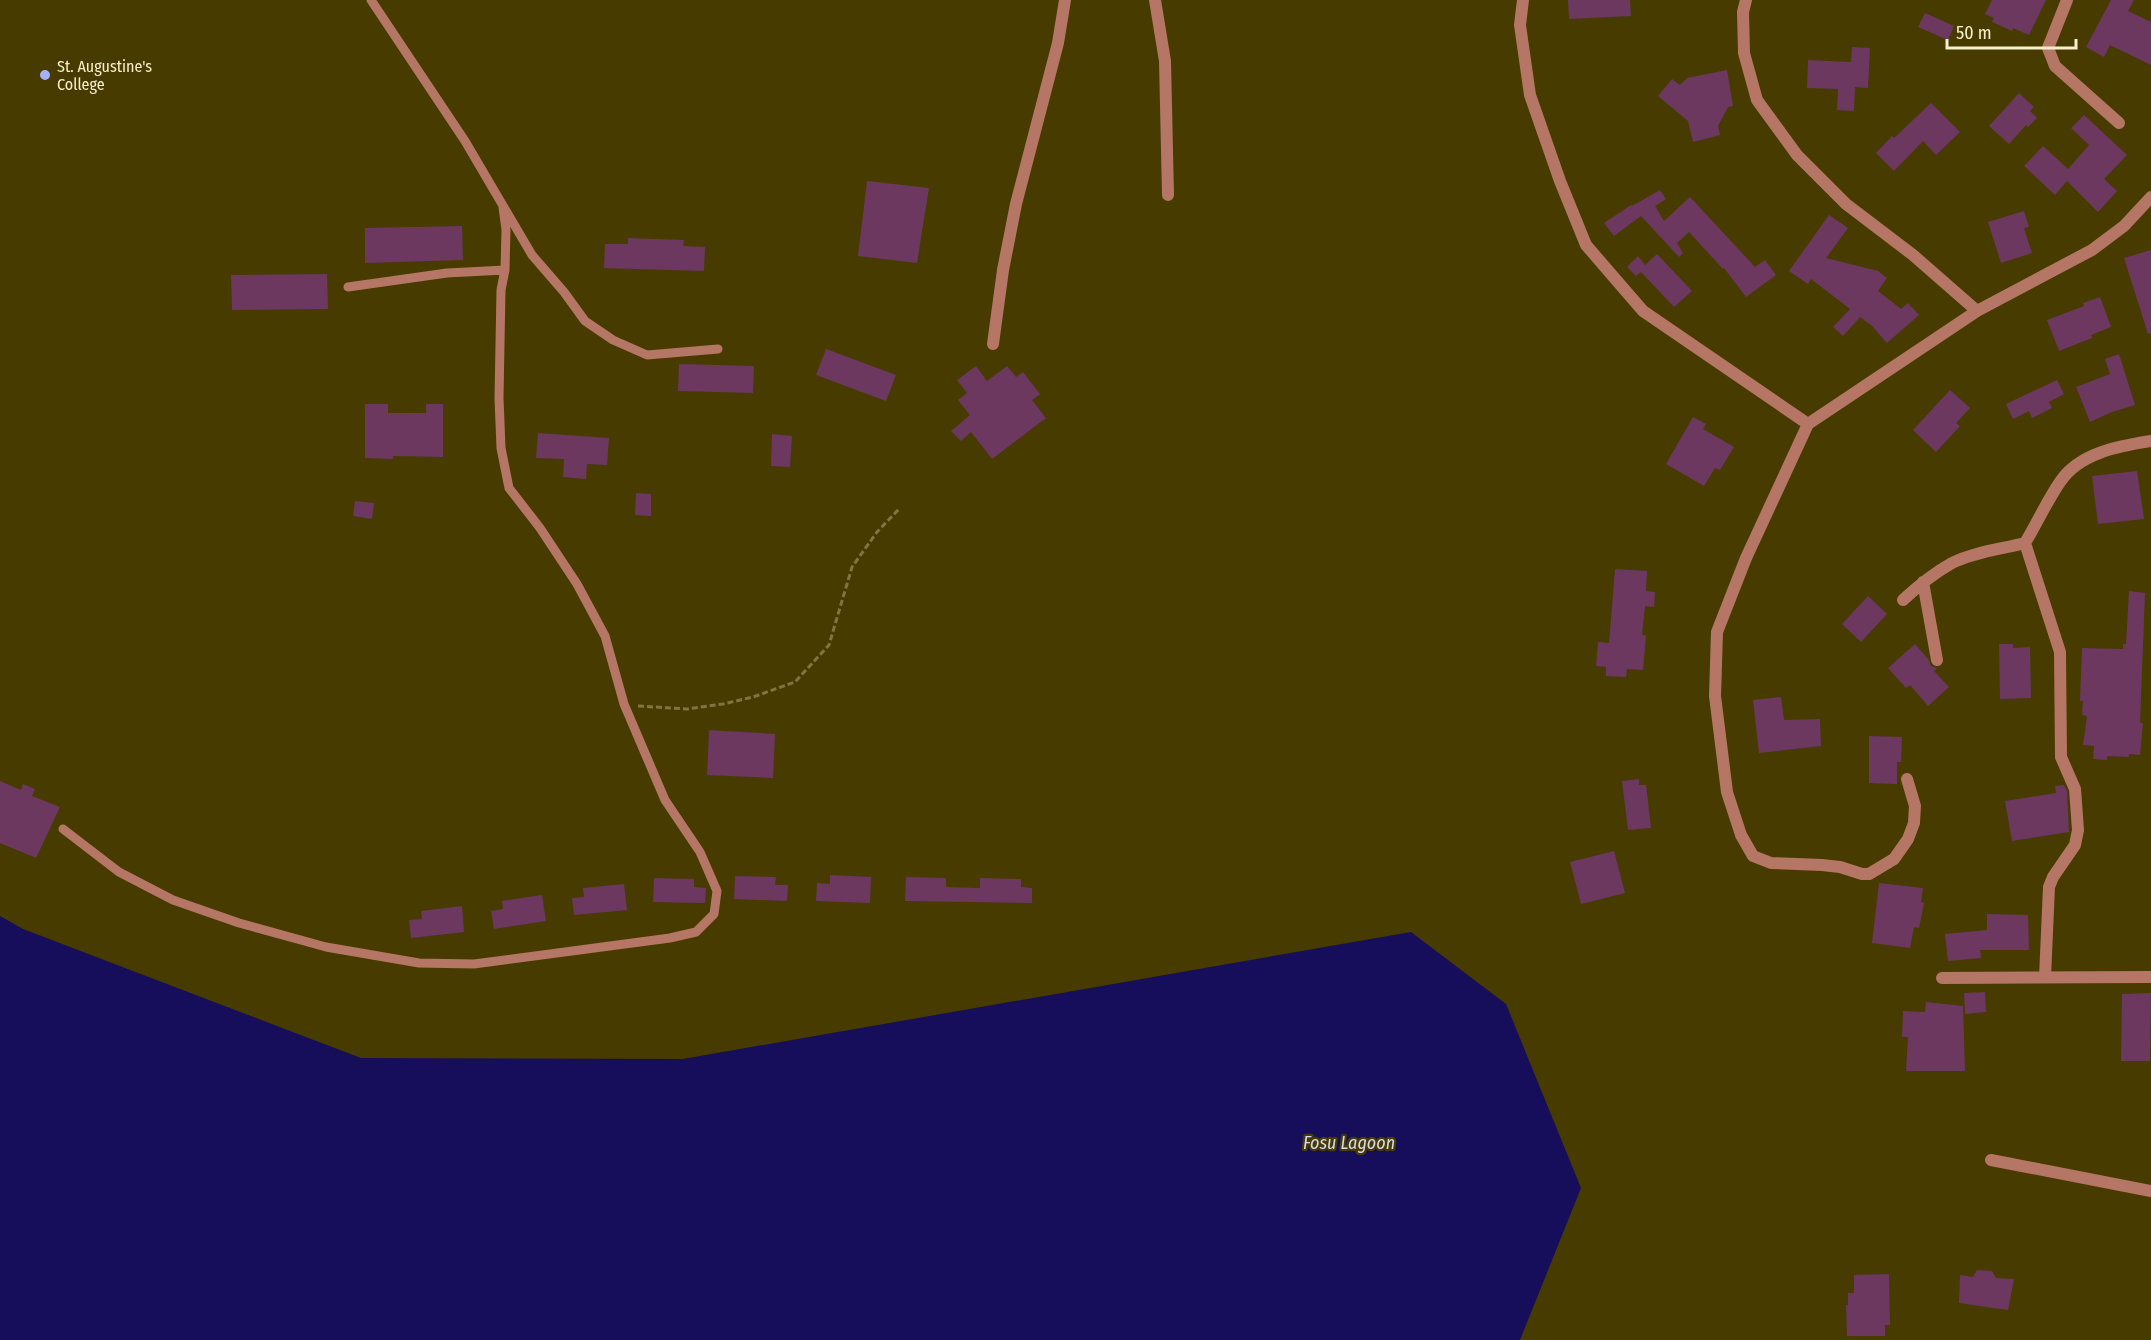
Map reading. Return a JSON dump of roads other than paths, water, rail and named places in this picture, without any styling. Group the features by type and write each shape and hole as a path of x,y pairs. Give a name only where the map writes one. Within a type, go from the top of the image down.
{"street":[{"path":"993,344 1003,270 1014,215 1058,43 1065,0"},
{"path":"1155,0 1165,61 1168,195"},
{"path":"1524,0 1520,25 1530,95 1560,181 1586,245 1642,311 1808,424"},
{"path":"1746,0 1743,12 1744,53 1757,99 1797,154 1846,204 1913,255 1977,311"},
{"path":"2067,0 2048,48 2051,58 2055,66 2119,123"},
{"path":"1907,779 1915,806 1914,823 1908,839 1894,859 1869,874 1840,867 1771,862 1753,856 1741,835 1727,792 1715,696 1717,632 1746,558 1808,424 1977,311 2092,250 2124,226 2151,197"},
{"path":"1903,600 1923,582 1953,563 2025,543 2060,481 2085,460 2104,450 2151,441"},
{"path":"2025,543 2060,652 2061,757 2075,789 2078,830 2075,845 2053,877 2049,887 2046,977"},
{"path":"1923,582 1937,660"},
{"path":"1942,978 2151,977"},
{"path":"1991,1160 2151,1191"}],"lane":[{"path":"371,0 465,141 532,255 585,321 612,340 647,355 718,350"},
{"path":"63,829 119,872 173,900 239,923 326,947 418,963 474,964 670,938 696,932 714,914 717,891 700,852 665,800 624,704 605,636 577,584 540,528 509,488 501,448 499,398 501,290 506,230 504,207"},
{"path":"348,287 447,273 504,270"}],"water":[{"name":"Fosu Lagoon","path":"0,916 23,929 361,1058 683,1059 1411,932 1506,1004 1581,1188 1520,1340 0,1340"}],"place":[{"name":"St. Augustine's College","path":"45,75"}]}
